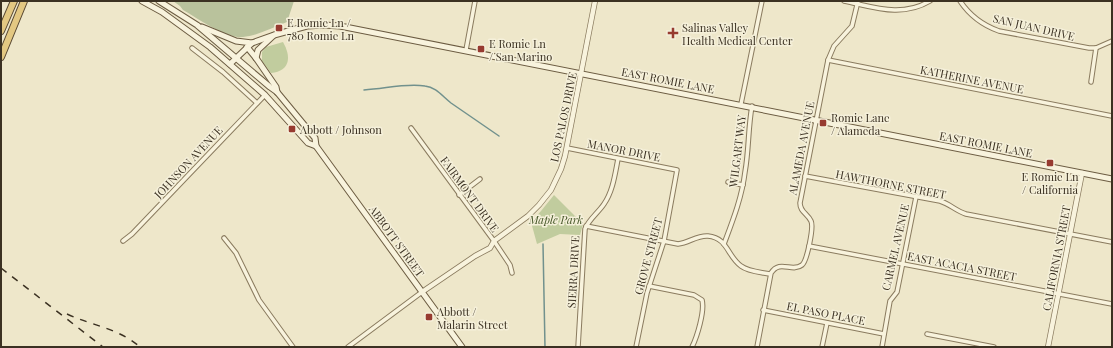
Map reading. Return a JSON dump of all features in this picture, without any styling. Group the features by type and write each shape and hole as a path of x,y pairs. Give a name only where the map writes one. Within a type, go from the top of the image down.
{"highway":[{"path":"1,31 14,1"},
{"path":"1,57 24,1"}],"main road":[{"name":"ABBOTT STREET","path":"142,1 162,12 230,64 265,95 308,143 316,146"},
{"name":"ABBOTT STREET","path":"159,1 197,25 277,92 315,138 316,146 462,347"},
{"path":"197,25 236,41 252,43"},
{"name":"EAST ROMIE LANE","path":"230,64 252,43 307,26 333,25 752,106 1112,179"},
{"path":"256,58 258,50 274,35"},
{"path":"247,47 276,87 277,92"}],"street":[{"path":"466,50 475,1"},
{"name":"LOS PALOS DRIVE","path":"422,292 475,256 490,248 494,241 528,216 551,190 559,174 567,148 595,1"},
{"name":"WILGART WAY","path":"741,104 762,1"},
{"path":"844,1 858,2 886,10 913,9 930,1"},
{"name":"SAN JUAN DRIVE","path":"960,1 976,19 992,28 1081,47 1096,48 1112,41"},
{"name":"ALAMEDA AVENUE","path":"770,274 777,267 782,266 794,268 801,266 806,259 812,223 801,210 800,205 828,60 834,46 852,26 858,2"},
{"path":"192,48 223,72 257,103"},
{"path":"1091,82 1096,48"},
{"name":"KATHERINE AVENUE","path":"828,60 1112,116"},
{"name":"JOHNSON AVENUE","path":"123,240 132,234 265,95"},
{"name":"WILGART WAY","path":"724,244 737,209 743,185 747,163 748,133 752,106"},
{"name":"FAIRMONT DRIVE","path":"411,128 494,241 510,265 512,273"},
{"name":"MANOR DRIVE","path":"567,148 677,170"},
{"name":"SIERRA DRIVE","path":"578,347 584,234 586,226 604,205 609,196 618,159"},
{"name":"GROVE STREET","path":"636,347 649,286 664,241 677,170"},
{"name":"CALIFORNIA STREET","path":"1048,347 1082,173"},
{"name":"HAWTHORNE STREET","path":"805,176 944,202 959,212 966,214 1112,242"},
{"path":"459,195 480,179"},
{"path":"728,182 743,185"},
{"name":"CARMEL AVENUE","path":"882,347 890,304 896,294 916,197"},
{"path":"586,226 682,244 699,237 707,236 724,244 734,259 742,266 751,270 770,274 756,347"},
{"path":"224,238 236,253 259,300 293,347"},
{"name":"EAST ACACIA STREET","path":"808,246 1112,304"},
{"path":"649,286 694,294 702,300 702,311 697,336 692,347"},
{"path":"348,347 422,292"},
{"name":"EL PASO PLACE","path":"763,310 884,334"},
{"path":"822,347 827,323"},
{"path":"927,334 994,347"}],"green space":[{"path":"173,1 294,1 287,22 259,33 236,37 212,27 183,10"},
{"path":"283,42 286,47 288,62 286,66 278,72 271,73 262,61 262,52 266,47"},
{"name":"Maple Park","path":"554,195 583,224 580,235 560,234 537,244 531,222"}],"waterway":[{"path":"364,90 410,85 429,87 436,90 451,103 499,136"},
{"path":"543,244 545,347"}],"railway":[{"path":"1,268 103,347"},
{"path":"67,314 114,331 140,347"}],"place":[{"name":"E Romie Ln / 780 Romie Ln","path":"279,28"},
{"name":"Salinas Valley Health Medical Center","path":"673,33"},
{"name":"E Romie Ln / San Marino","path":"481,49"},
{"name":"Romie Lane / Alameda","path":"823,123"},
{"name":"Abbott / Johnson","path":"292,129"},
{"name":"E Romie Ln / California","path":"1050,163"},
{"name":"Abbott / Malarin Street","path":"429,317"}]}
